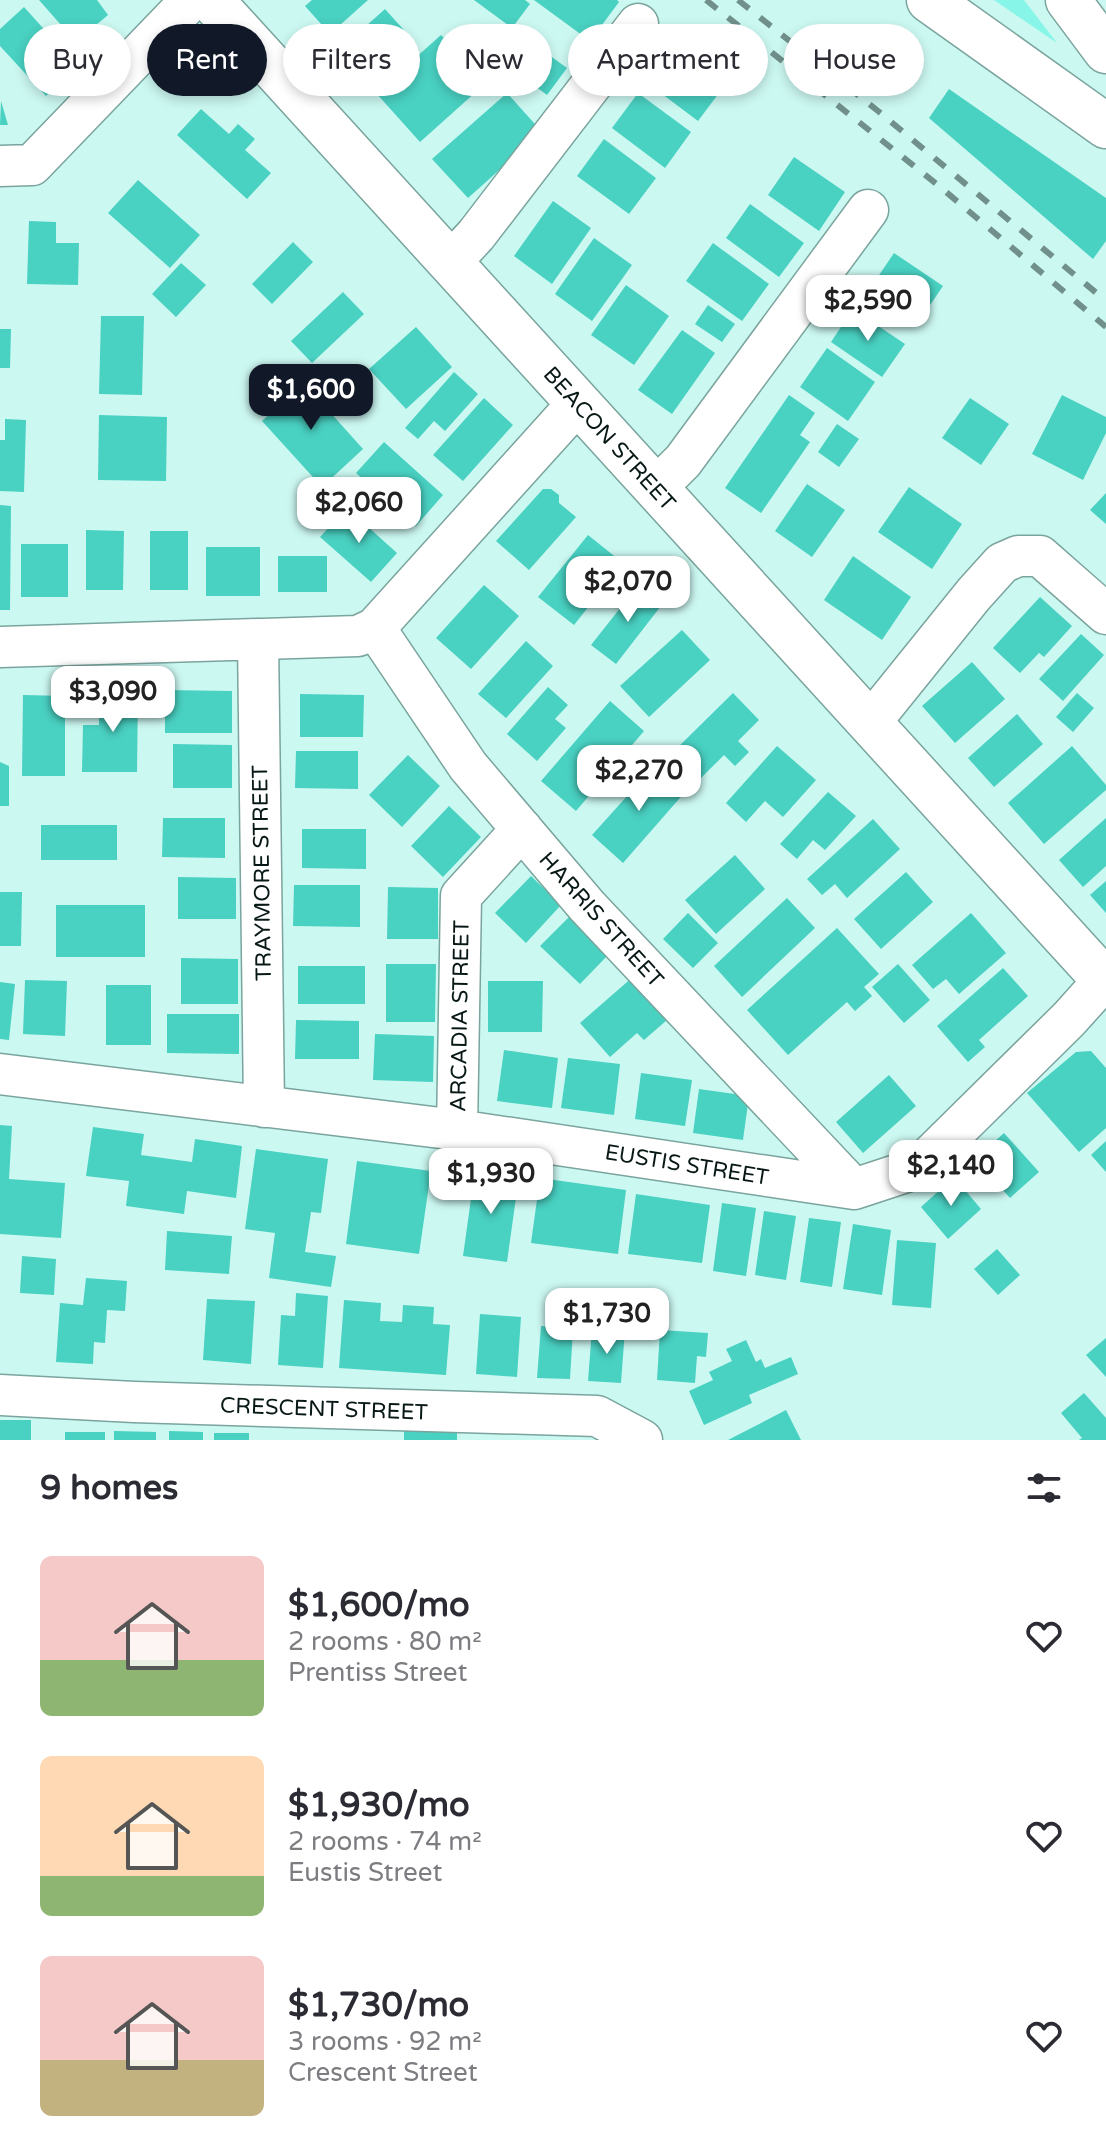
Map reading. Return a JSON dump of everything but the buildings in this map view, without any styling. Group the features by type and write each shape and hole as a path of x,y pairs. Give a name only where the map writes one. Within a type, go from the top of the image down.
{"main road":[{"name":"BEACON STREET","path":"211,0 1105,981"},
{"path":"929,0 1106,126"},
{"path":"1068,0 1106,51"}],"street":[{"path":"0,166 32,165 191,0"},
{"path":"450,263 476,235 583,96"},
{"path":"656,488 683,461 868,210"},
{"path":"0,647 358,636 375,628 578,403"},
{"path":"870,723 1002,563 1018,556 1040,556 1106,614"},
{"name":"HARRIS STREET","path":"375,628 468,766 587,906 854,1189"},
{"name":"TRAYMORE STREET","path":"258,639 264,1107"},
{"name":"ARCADIA STREET","path":"457,1130 461,896 522,829"},
{"name":"EUSTIS STREET","path":"0,1074 457,1130 854,1189 918,1168 1105,981"},
{"name":"CRESCENT STREET","path":"0,1395 597,1416 642,1440"}],"green space":[{"path":"994,0 1024,0 1057,43"}],"railway":[{"path":"706,0 939,186 1106,327"},
{"path":"738,0 878,111 1106,301"}]}
